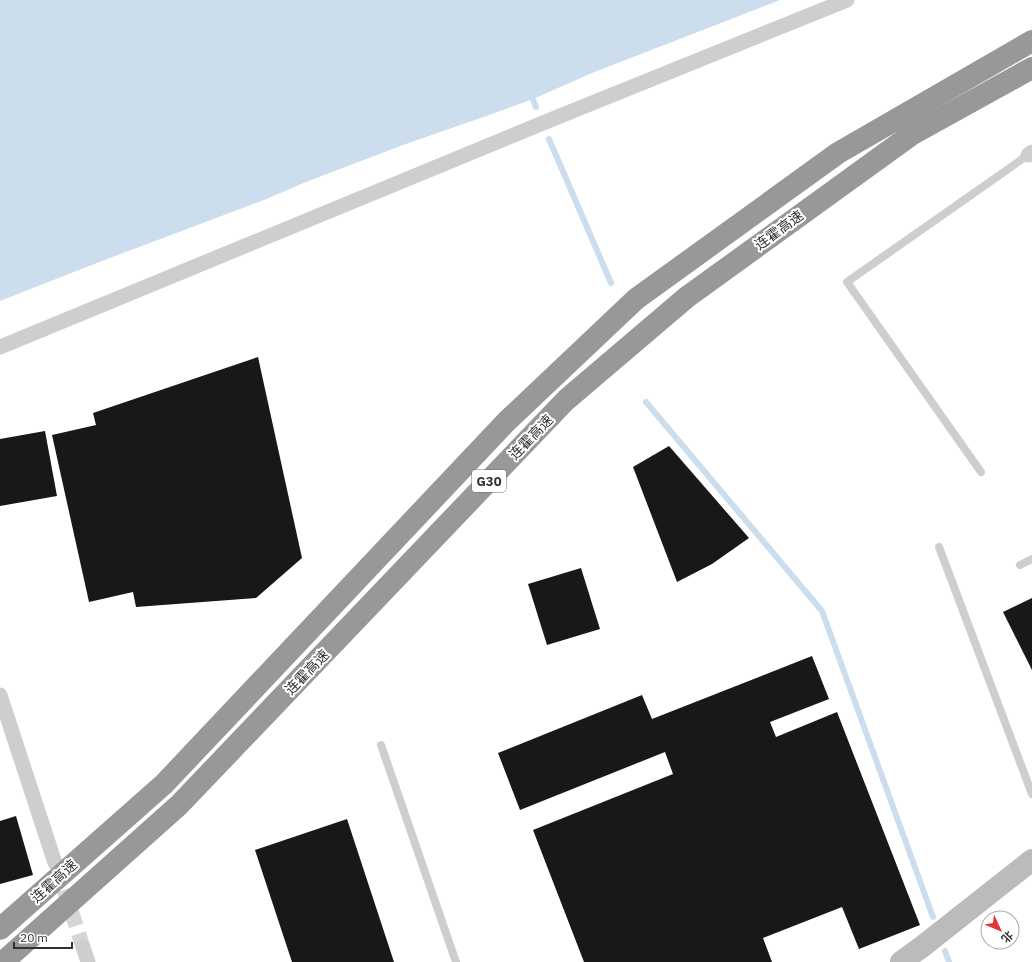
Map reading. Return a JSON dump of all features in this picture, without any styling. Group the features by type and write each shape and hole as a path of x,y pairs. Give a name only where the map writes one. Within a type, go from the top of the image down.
{"highway":[{"name":"连霍高速","path":"0,929 164,784 506,422 636,299 838,153 1032,41"},
{"name":"连霍高速","path":"3,962 179,805 566,400 687,298 911,135 1032,68"}],"street":[{"path":"0,347 194,266 847,0"},
{"path":"0,695 55,863"},
{"path":"901,962 1032,860"},
{"path":"83,947 88,962"}],"lane":[{"path":"981,472 847,282 1031,156"},
{"path":"939,547 1032,794"},
{"path":"1020,565 1032,559"},
{"path":"381,745 456,962"}],"water":[{"path":"0,0 780,0 592,73 533,99 403,145 0,301"}],"building":[{"path":"258,357 302,558 256,598 136,607 133,592 89,602 52,435 96,425 93,413"},
{"path":"45,431 57,496 0,506 0,439"},
{"path":"669,446 749,538 712,564 677,582 633,467"},
{"path":"581,568 600,629 547,645 528,584"},
{"path":"1032,598 1032,670 1003,612"},
{"path":"812,656 829,699 770,722 776,737 837,712 920,925 859,949 842,907 763,938 772,962 584,962 533,830 673,774 665,752 520,810 498,753 642,695 652,719"},
{"path":"16,816 33,875 0,884 0,821"},
{"path":"347,819 394,962 292,962 255,850"}],"waterway":[{"path":"530,92 536,107"},
{"path":"549,139 611,283"},
{"path":"646,402 822,611 933,917"},
{"path":"945,951 949,962"}],"tunnel":[{"path":"57,868 83,947"}]}
